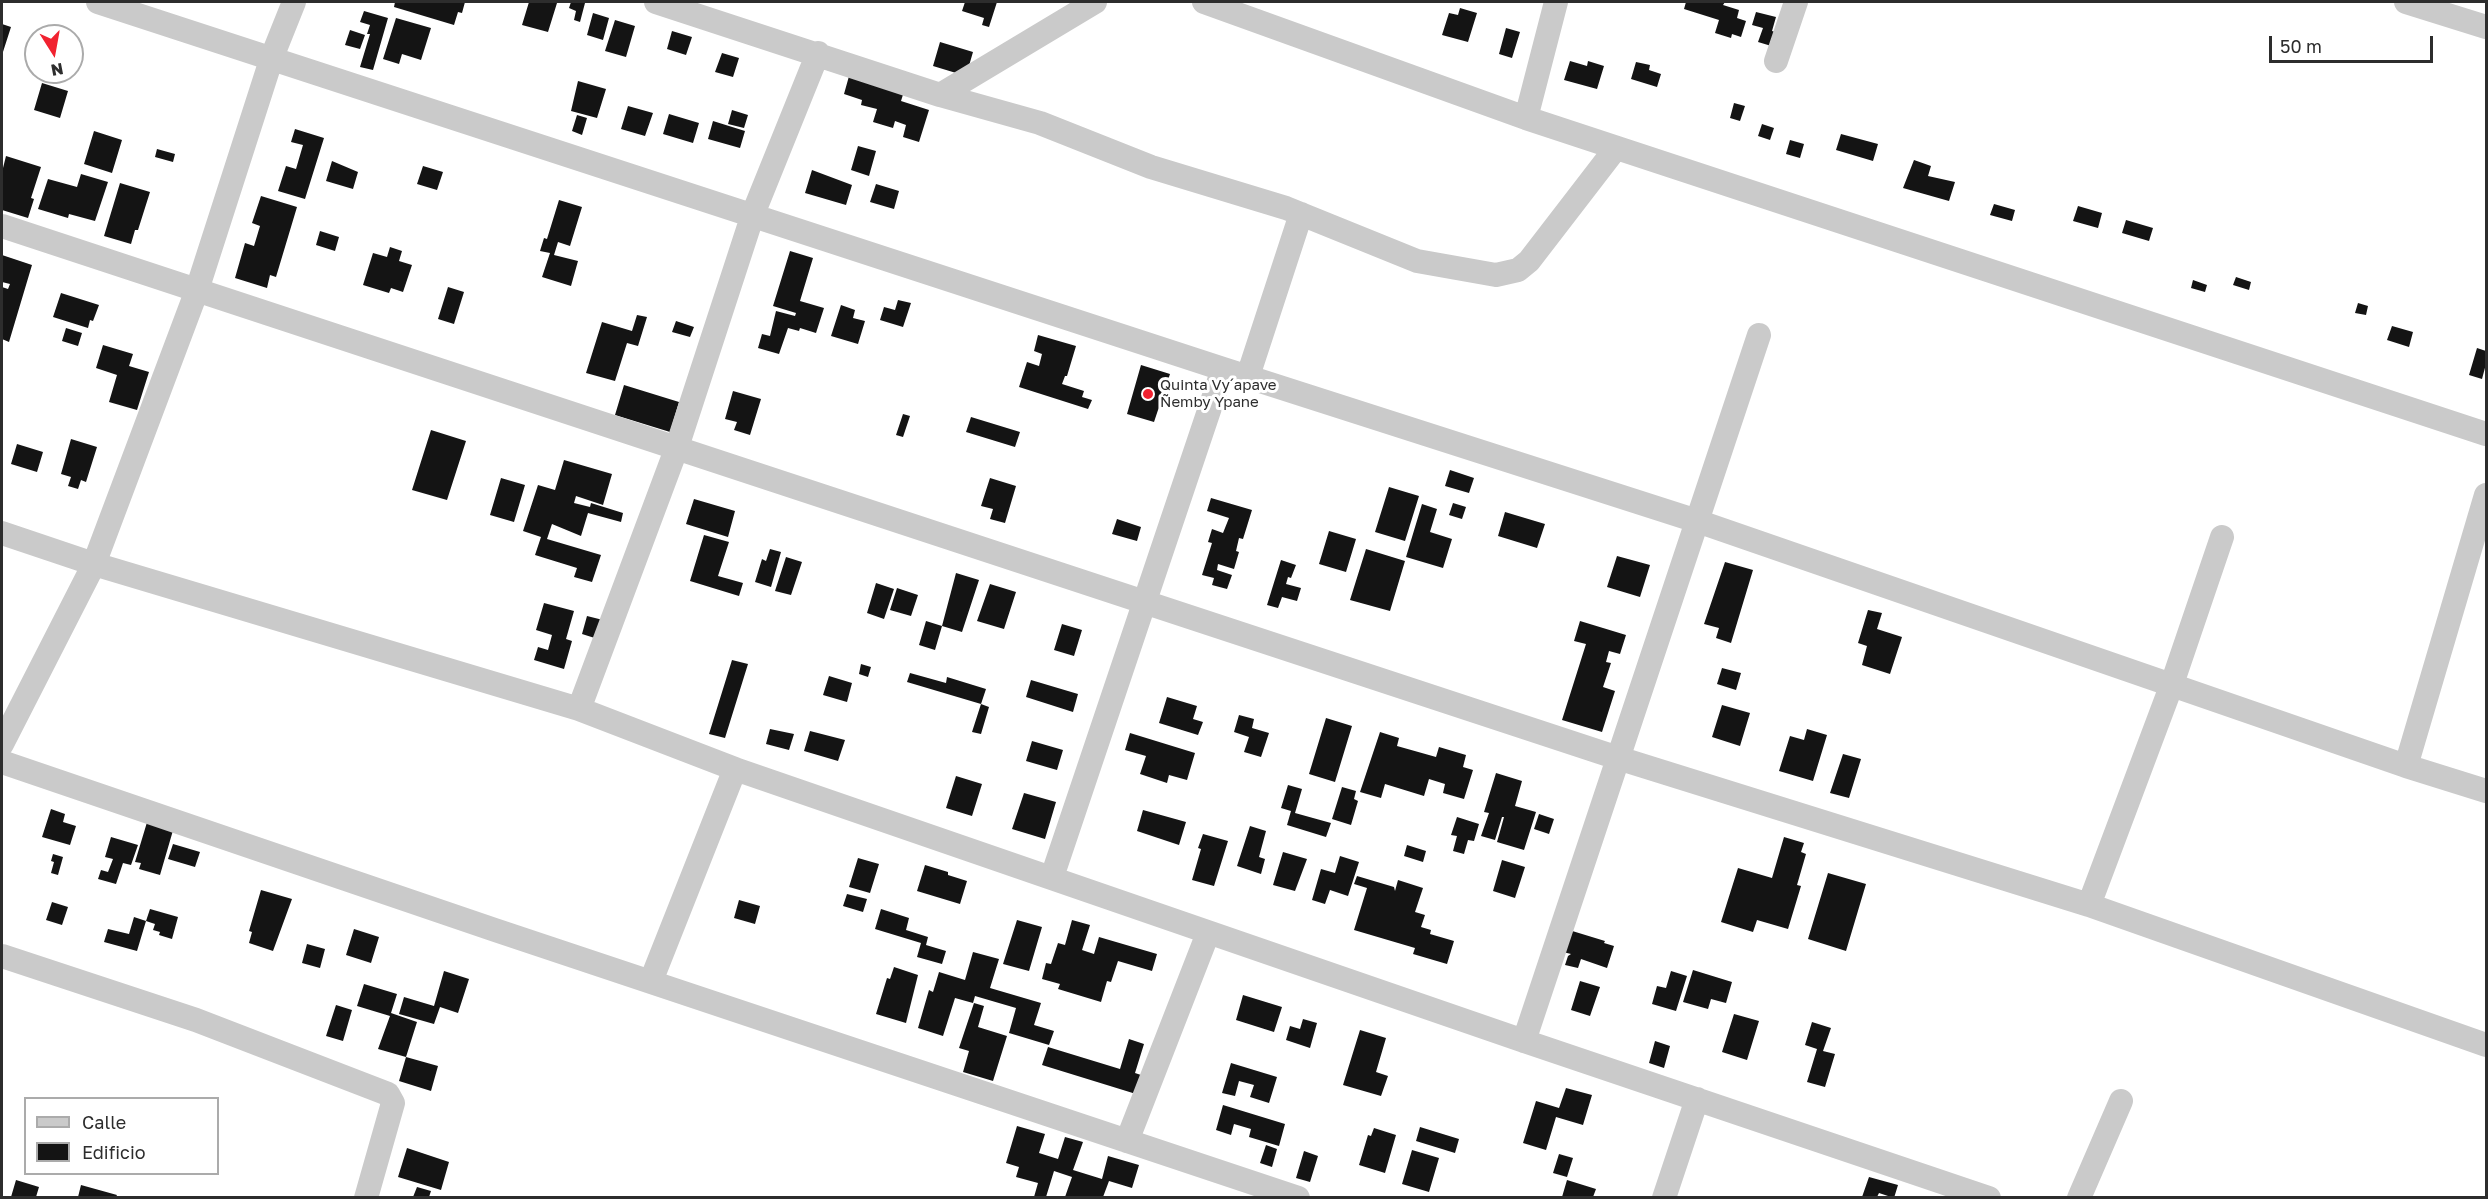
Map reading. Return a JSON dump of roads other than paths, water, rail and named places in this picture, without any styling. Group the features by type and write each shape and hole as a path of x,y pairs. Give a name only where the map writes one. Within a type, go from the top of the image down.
{"street":[{"path":"98,2 1697,521 2406,766 2487,791"},
{"path":"2,744 94,564 196,290 272,57 294,2"},
{"path":"656,2 818,53 940,95 1040,123 1150,167 1302,214 1417,261 1496,275 1518,270 1530,261 1616,148"},
{"path":"940,95 1095,2"},
{"path":"1204,2 1526,118 2487,434"},
{"path":"1526,118 1556,2"},
{"path":"1776,61 1797,2"},
{"path":"2406,2 2487,27"},
{"path":"579,709 677,447 753,214 818,53"},
{"path":"1248,376 1302,214"},
{"path":"2,226 1618,758 2089,905 2487,1045"},
{"path":"1524,1041 1758,335"},
{"path":"1052,877 1223,369"},
{"path":"2406,766 2487,495"},
{"path":"2,533 94,564 579,709 735,769 1052,877 1208,933 1989,1197"},
{"path":"2089,905 2172,684 2222,537"},
{"path":"2,762 483,926 1298,1197"},
{"path":"651,981 735,769"},
{"path":"1127,1141 1208,933"},
{"path":"2,956 196,1020 388,1094 393,1103 366,1197"},
{"path":"1664,1197 1697,1099"},
{"path":"2079,1197 2121,1101"}],"place":[{"name":"Quinta Vy´apave Ñemby Ypane","path":"1148,394"}]}
